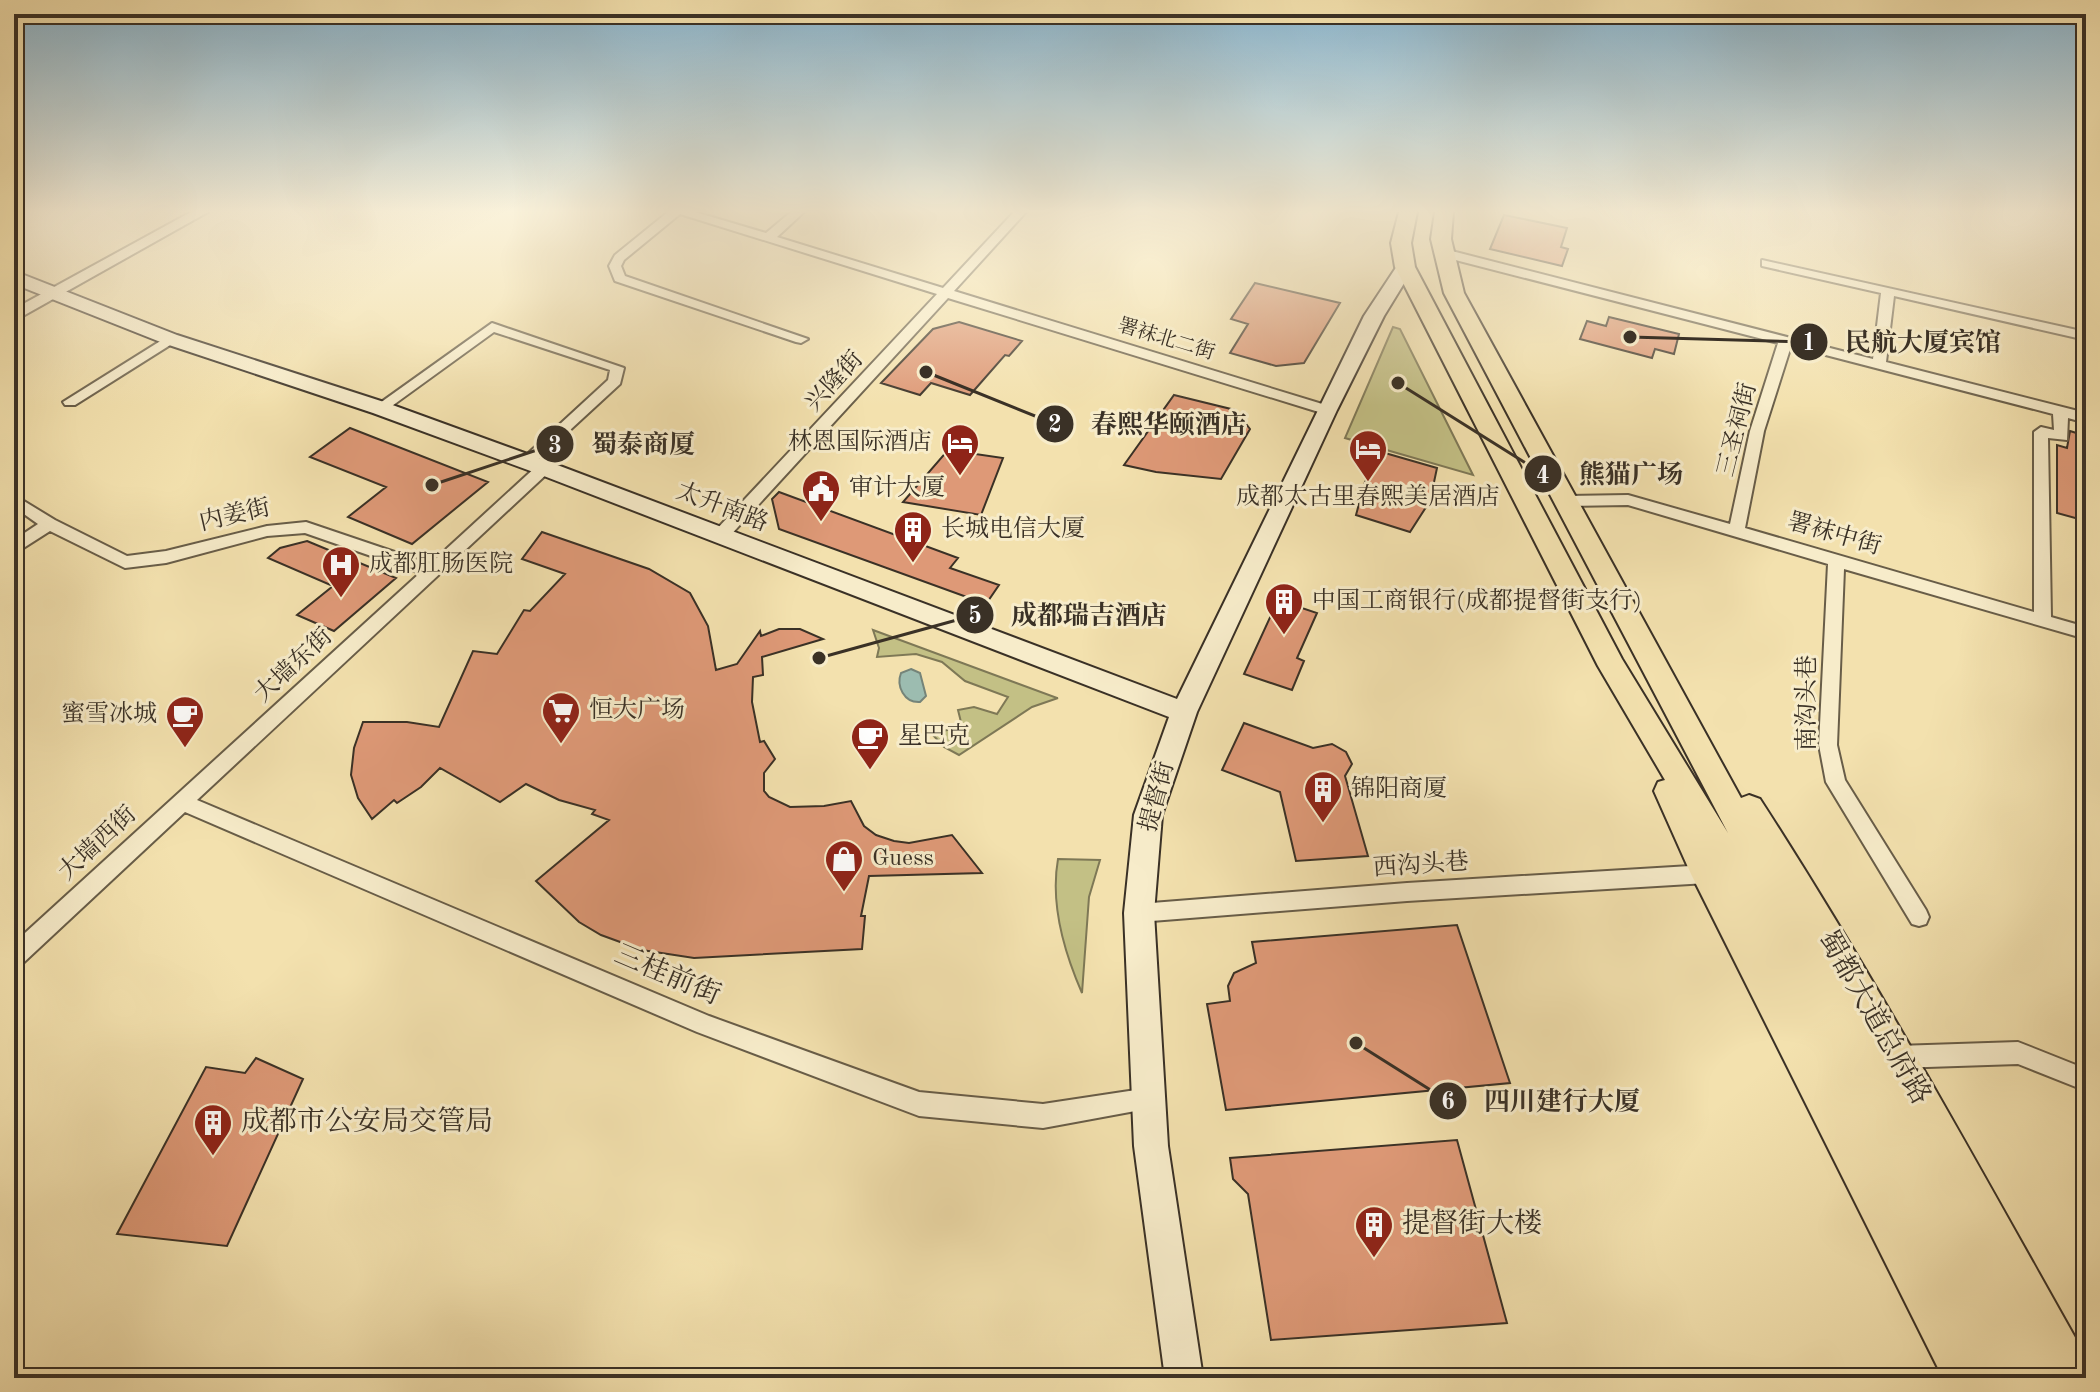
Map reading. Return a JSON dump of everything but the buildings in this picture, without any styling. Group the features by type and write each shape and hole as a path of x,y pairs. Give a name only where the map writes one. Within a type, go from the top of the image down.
{"main road":[{"name":"太升南路","path":"14,277 170,339 380,408 535,465 1184,712"},
{"name":"提督街","path":"1184,1378 1151,1146 1139,913 1148,815 1184,712 1327,410 1374,316 1399,277"},
{"name":"蜀都大道总府路","path":"1410,277 1612,666 1727,859 2001,1378"},
{"name":"蜀都大道总府路","path":"1450,277 1454,293 2037,1378"},
{"name":"蜀都大道总府路","path":"1612,666 1707,874 1965,1378"},
{"name":"蜀都大道总府路","path":"1657,667 1780,856 1897,1057 2075,1378"}],"street":[{"path":"14,316 83,277"},
{"path":"620,277 801,339"},
{"name":"署袜北二街","path":"896,277 1327,410"},
{"name":"兴隆街","path":"721,535 961,277"},
{"path":"1538,277 2086,418"},
{"path":"1825,277 2086,336"},
{"path":"1879,364 1888,292"},
{"name":"大墙东街","path":"182,802 433,571 615,381 617,368 492,327 380,408"},
{"path":"70,402 170,339"},
{"name":"三圣祠街","path":"1736,532 1757,431 1786,340"},
{"path":"2043,621 2041,432 2062,437 2060,411"},
{"name":"内姜街","path":"14,500 49,524 125,562 166,557 267,531 306,527 433,571"},
{"name":"署袜中街","path":"1567,501 1628,500 2086,633"},
{"path":"14,548 49,524"},
{"name":"南沟头巷","path":"1836,561 1828,745 1836,782 1919,917"},
{"name":"大墙西街","path":"14,957 182,802"},
{"name":"三桂前街","path":"182,802 705,1025 919,1104 1043,1116 1149,1099"},
{"name":"西沟头巷","path":"1139,913 1407,892 1707,874"},
{"path":"1897,1057 2018,1053 2086,1080"}],"shaded area":[{"path":"1393,327 1400,329 1473,475 1345,438"},
{"path":"873,630 1058,698 1032,707 959,755 944,747 932,734 962,726 958,710 974,707 997,714 1008,697 965,681 942,662 916,654 877,657 879,648"},
{"path":"911,669 920,673 926,696 920,702 910,700 901,688 901,673"},
{"path":"1058,859 1100,860 1089,897 1082,993 1060,928 1056,893"}],"place":[{"name":"民航大厦宾馆","path":"1630,337"},
{"name":"春熙华颐酒店","path":"926,372"},
{"name":"熊猫广场","path":"1398,383"},
{"name":"林恩国际酒店","path":"960,477"},
{"name":"成都太古里春熙美居酒店","path":"1368,483"},
{"name":"蜀泰商厦","path":"432,485"},
{"name":"审计大厦","path":"821,523"},
{"name":"长城电信大厦","path":"913,564"},
{"name":"成都肛肠医院","path":"341,599"},
{"name":"中国工商银行(成都提督街支行)","path":"1284,636"},
{"name":"成都瑞吉酒店","path":"819,658"},
{"name":"恒大广场","path":"561,745"},
{"name":"蜜雪冰城","path":"185,749"},
{"name":"星巴克","path":"870,771"},
{"name":"锦阳商厦","path":"1323,824"},
{"name":"Guess","path":"844,893"},
{"name":"四川建行大厦","path":"1356,1043"},
{"name":"成都市公安局交管局","path":"213,1157"},
{"name":"提督街大楼","path":"1374,1259"}]}
